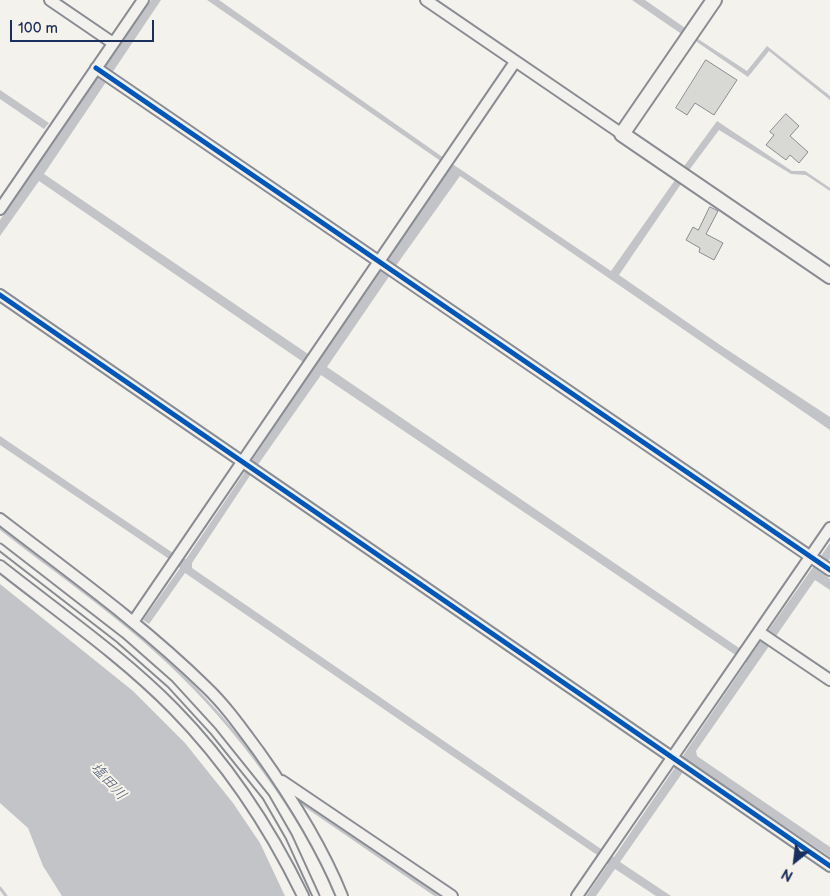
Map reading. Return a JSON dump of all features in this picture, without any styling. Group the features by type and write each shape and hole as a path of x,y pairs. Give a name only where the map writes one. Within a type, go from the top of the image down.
{"street":[{"path":"50,0 113,43"},
{"path":"0,209 53,131 103,72 113,43 143,0"},
{"path":"426,0 830,276"},
{"path":"622,134 714,0"},
{"path":"133,622 177,560 249,466 311,362 385,266 447,163 515,62"},
{"path":"103,72 821,564"},
{"path":"0,295 830,866"},
{"path":"0,519 133,622 207,688 230,713 277,777 314,836 342,896"},
{"path":"577,896 676,759 761,633 821,564 830,528"},
{"path":"0,566 141,678 201,738 265,824 303,896"},
{"path":"761,633 830,680"},
{"path":"277,777 452,896"}],"lane":[{"path":"0,546 127,647 170,684 212,731 266,797 289,837 316,896"}],"water":[{"path":"151,0 161,0 112,73 110,71 104,80 106,82 44,174 311,356 306,364 39,181 0,236 0,220 55,140 56,133 61,131 98,77 101,78 107,69 105,67"},
{"path":"207,0 219,0 451,163 611,271 675,180 681,184 619,275 723,347 830,417 830,430 460,176 395,267 387,261 449,169 445,164"},
{"path":"632,0 645,0 688,30 683,35"},
{"path":"695,37 747,71 767,46 830,96 830,100 769,51 748,77 694,40"},
{"path":"0,90 49,123 44,129 0,99"},
{"path":"717,121 792,171 805,171 830,188 830,191 806,175 791,174 719,130 687,173 682,169"},
{"path":"382,269 390,275 327,367 742,650 737,656 321,375 257,466 251,462 313,368 311,366 316,359 319,360"},
{"path":"0,436 176,555 172,561 0,445"},
{"path":"246,470 251,474 192,563 192,568 604,851 600,857 185,573 149,624 143,620 180,568 177,565 181,558 186,559"},
{"path":"830,543 830,558 823,573 830,579 830,590 815,580 696,751 697,756 830,847 830,857 690,762 620,862 671,896 656,896 615,869 596,896 586,896 608,864 605,861 610,855 614,857 746,663 744,661 748,654 751,655"},
{"name":"塩田川","path":"0,584 133,691 185,743 233,803 260,843 285,896 62,896 43,866 28,828 0,803"}],"building":[{"path":"706,60 737,80 714,115 695,103 687,115 676,108"},
{"path":"786,114 799,126 790,136 808,152 799,163 790,155 786,160 766,145 774,135 770,132"},
{"path":"710,207 718,211 706,234 723,243 714,260 699,252 700,248 686,240 693,227 698,230"}],"waterway":[{"path":"0,528 107,610 149,645 218,713 264,771 305,833 336,896"},
{"path":"300,802 437,896"},
{"path":"0,888 6,896"}],"cycle path":[{"path":"96,68 830,570"},
{"path":"0,295 830,866"}]}
